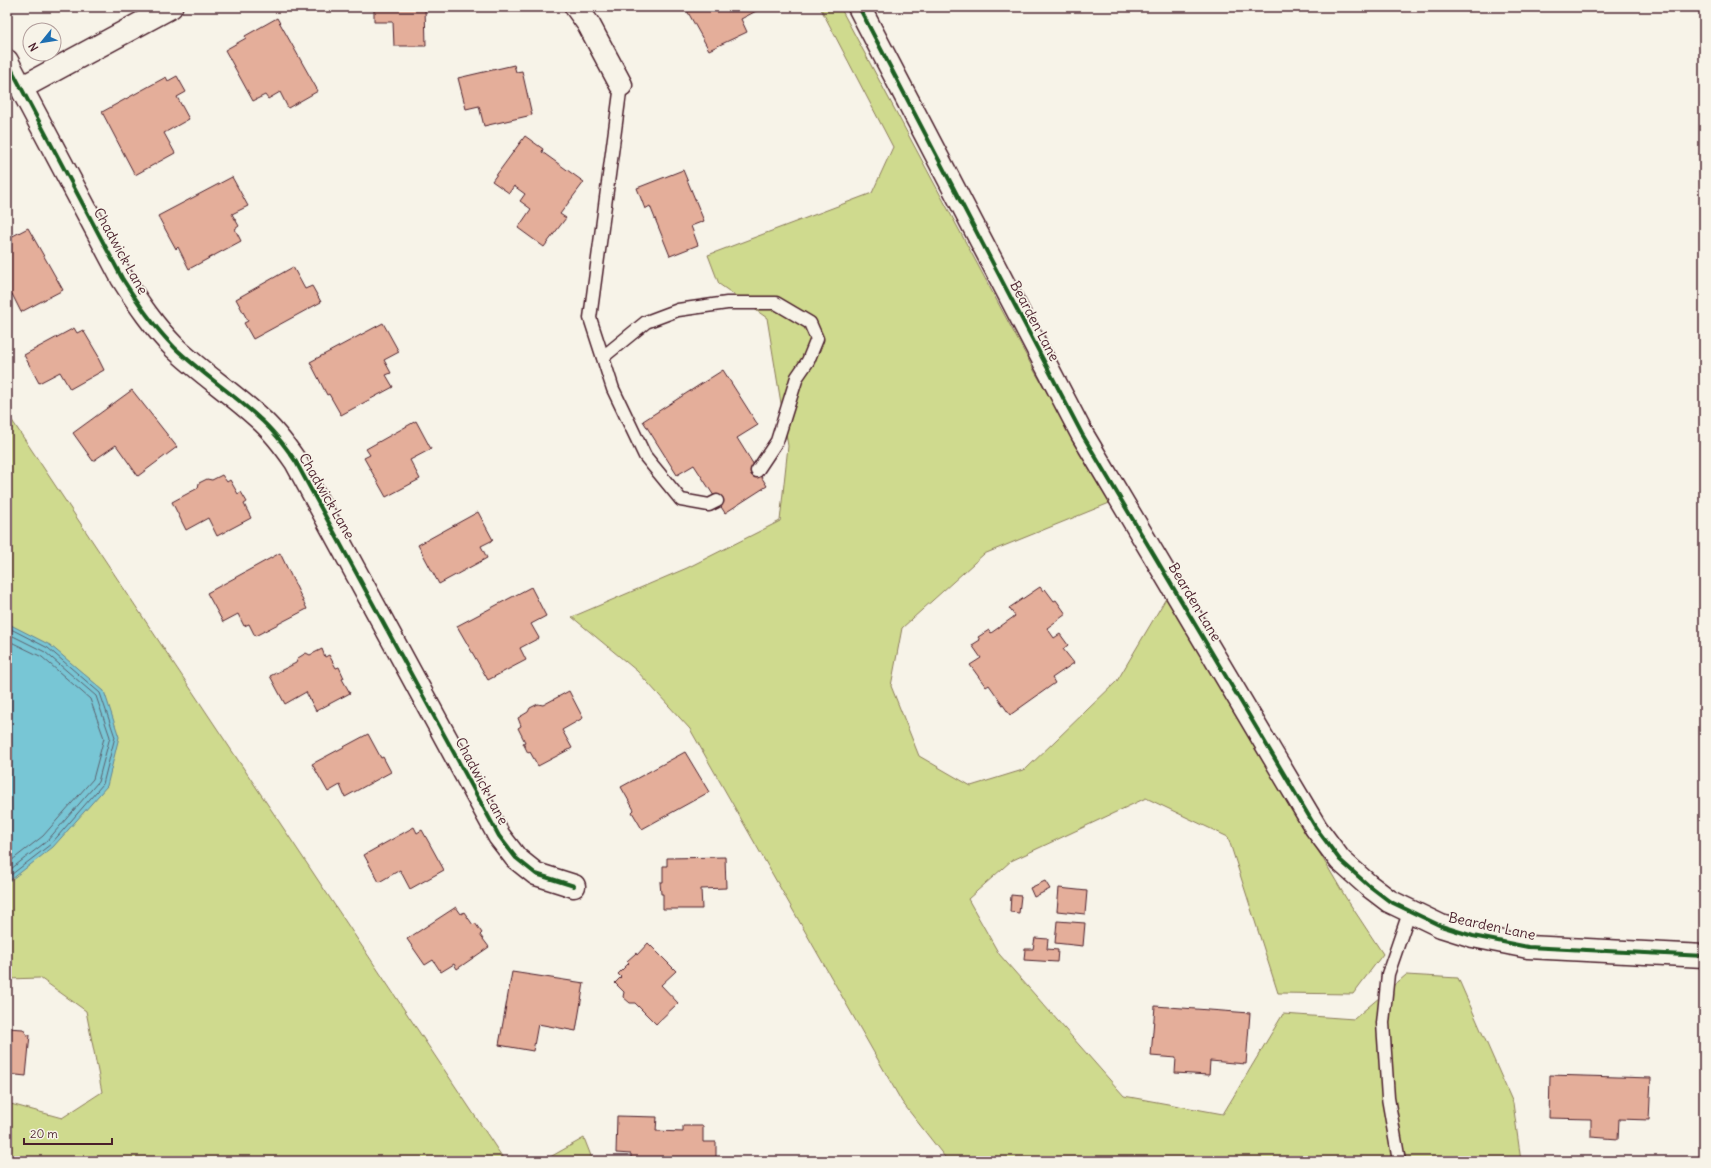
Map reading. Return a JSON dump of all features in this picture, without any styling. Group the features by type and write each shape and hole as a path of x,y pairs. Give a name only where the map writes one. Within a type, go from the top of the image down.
{"street":[{"path":"21,88 171,7"},
{"path":"576,7 589,25 621,85"},
{"name":"Bearden Lane","path":"859,7 1082,434 1316,828 1340,860 1368,885 1389,901 1441,926 1467,934 1528,947 1704,956"},
{"name":"Chadwick Lane","path":"7,61 122,278 155,327 176,348 259,418 279,438 296,462 499,836 516,858 536,874 574,886"}],"lane":[{"path":"621,85 590,318 613,389 645,456 681,500 709,505 717,501"},
{"path":"603,356 646,322 678,310 727,303 776,303 810,323 817,339 808,361 797,377 777,441 757,470"},
{"path":"1399,1161 1388,1098 1383,1023 1388,974 1410,910"}],"green space":[{"path":"820,7 840,7 1035,372 1112,502 984,554 902,628 891,686 919,756 971,786 1026,769 1117,681 1168,595 1346,898 1383,954 1353,994 1278,993 1228,837 1146,798 1011,861 968,899 999,954 1124,1096 1223,1114 1283,1014 1354,1019 1406,975 1458,978 1513,1103 1521,1161 948,1161 902,1102 690,729 637,671 572,617 687,568 780,521 788,446 767,318 719,284 708,255 872,193 893,147"},
{"path":"7,413 505,1161 7,1161 7,1103 62,1118 102,1092 86,1011 40,978 7,979"},
{"path":"584,1138 593,1161 543,1161"}],"water":[{"path":"7,623 50,645 104,691 119,737 107,786 53,847 7,883"}],"building":[{"path":"374,7 425,7 426,46 394,46 393,22 374,22"},
{"path":"685,7 759,7 760,9 741,19 747,32 709,50"},
{"path":"277,18 318,91 288,108 280,92 268,99 265,95 253,101 225,50 246,38 245,36"},
{"path":"514,65 516,72 522,71 532,115 484,126 479,106 466,109 458,78"},
{"path":"177,76 186,92 177,97 189,119 164,133 175,153 135,175 102,112 166,77 168,81"},
{"path":"525,136 543,149 542,152 584,182 560,214 566,218 544,247 518,228 531,209 520,201 525,194 514,186 509,193 492,181"},
{"path":"683,170 704,221 691,226 698,245 670,256 650,206 645,209 637,188"},
{"path":"232,177 248,206 232,214 239,226 235,229 241,241 189,269 178,247 176,249 158,216"},
{"path":"28,228 63,290 21,312 12,294 7,296 7,239"},
{"path":"293,267 305,289 312,286 321,302 253,339 244,323 248,321 236,299"},
{"path":"383,323 399,352 384,360 391,373 386,375 393,387 341,415 329,394 327,395 310,362"},
{"path":"74,328 77,333 83,330 99,357 98,358 104,370 70,389 60,372 39,383 24,355"},
{"path":"723,370 758,425 737,438 767,486 725,513 694,465 677,475 643,421"},
{"path":"132,390 177,447 138,476 116,445 93,461 73,433"},
{"path":"416,421 431,449 410,460 420,479 386,497 364,458 370,455 366,449"},
{"path":"222,475 227,482 230,480 238,494 241,492 247,502 244,504 251,518 217,536 208,518 186,530 172,502 198,488 199,483 207,479 212,480"},
{"path":"478,512 493,540 481,546 487,558 439,584 418,545"},
{"path":"280,553 307,609 255,636 249,624 244,626 238,614 223,622 207,593"},
{"path":"531,587 546,616 531,624 539,638 520,648 526,660 488,680 457,626"},
{"path":"1040,587 1043,591 1045,589 1054,601 1056,600 1066,614 1047,628 1054,638 1060,634 1068,645 1063,649 1074,663 1052,678 1055,683 1010,715 989,685 986,687 970,665 981,658 972,645 980,640 978,637 989,630 991,633 1015,616 1009,608"},
{"path":"322,649 325,657 329,655 336,668 339,667 344,678 342,679 350,693 316,711 306,692 285,704 270,676 296,663 298,658 306,653 310,655"},
{"path":"569,691 583,718 562,730 572,748 538,766 530,752 528,753 523,743 525,742 518,728 521,726 518,718 528,712 530,708 538,704 543,705"},
{"path":"368,734 381,758 383,757 391,772 345,797 340,785 328,792 312,764"},
{"path":"685,752 709,792 642,829 632,812 634,810 621,787"},
{"path":"414,827 417,833 422,830 444,870 410,889 400,870 379,882 364,855"},
{"path":"725,857 726,888 701,889 702,909 663,909 663,894 661,894 660,882 663,882 663,866 667,866 667,858"},
{"path":"1045,881 1050,889 1034,897 1030,888"},
{"path":"1059,888 1087,891 1085,914 1057,911"},
{"path":"1011,895 1021,896 1019,913 1010,912"},
{"path":"456,907 461,914 464,912 473,925 475,923 482,933 480,935 489,947 457,969 454,964 441,972 433,960 425,965 407,939"},
{"path":"1057,921 1085,923 1083,946 1055,943"},
{"path":"1035,938 1048,939 1047,949 1058,950 1057,962 1024,960 1025,949 1033,949"},
{"path":"648,943 676,971 661,985 678,1003 656,1024 635,1003 630,1003 623,997 624,992 615,983 621,977 618,974 629,963 627,961 636,953 637,955"},
{"path":"512,972 584,983 576,1031 538,1024 533,1051 499,1045"},
{"path":"1155,1006 1250,1013 1246,1064 1210,1061 1209,1075 1175,1073 1176,1058 1151,1056"},
{"path":"7,1028 23,1029 27,1035 30,1035 26,1076 7,1074"},
{"path":"1550,1075 1651,1078 1649,1120 1619,1119 1618,1139 1591,1137 1591,1119 1549,1118"},
{"path":"617,1116 657,1117 656,1131 683,1132 683,1126 703,1126 703,1142 716,1142 716,1161 631,1161 631,1154 616,1153"}],"cycle path":[{"path":"859,7 1082,434 1316,828 1340,860 1368,885 1389,901 1441,926 1473,936 1528,947 1704,956"},
{"path":"7,61 122,278 134,297 160,332 175,348 270,428 296,462 499,836 516,858 536,874 574,886"}]}
